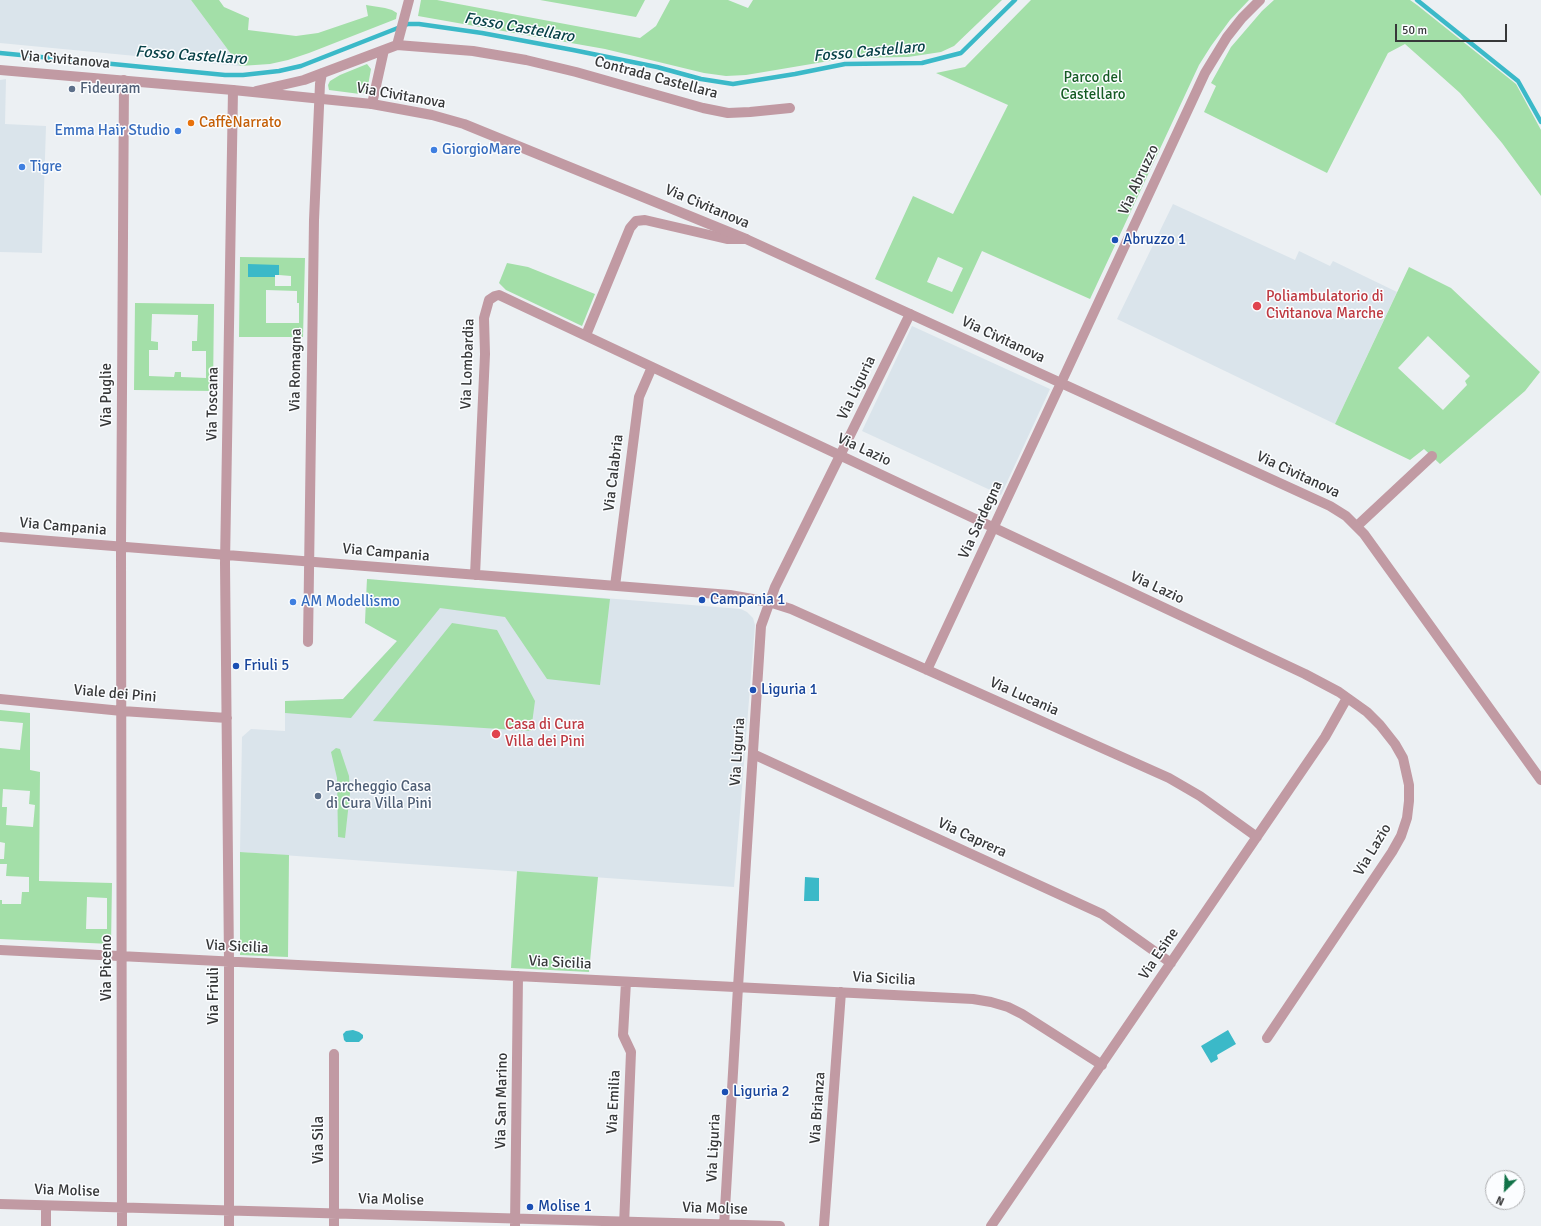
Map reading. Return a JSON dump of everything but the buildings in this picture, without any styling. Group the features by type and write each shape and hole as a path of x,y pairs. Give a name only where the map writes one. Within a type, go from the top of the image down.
{"street":[{"path":"254,92 304,80 384,50 398,42 409,0"},
{"name":"Via Abruzzo","path":"1061,383 1205,73 1231,32 1242,18 1260,0"},
{"name":"Contrada Castellara","path":"398,42 473,51 526,60 576,72 703,108 728,113 790,108"},
{"path":"372,104 384,50"},
{"name":"Via Civitanova","path":"0,70 124,80 372,104 432,114 464,124 746,239 1330,506 1346,516 1357,526 1541,780"},
{"name":"Via Romagna","path":"308,642 314,220 322,73"},
{"name":"Via Puglie","path":"122,710 124,80"},
{"path":"298,96 304,80"},
{"name":"Via Toscana","path":"227,718 225,555 233,90"},
{"path":"586,335 633,224 636,221 645,220 727,239 746,239"},
{"path":"691,231 697,226 700,220"},
{"name":"Via Lombardia","path":"475,575 485,354 484,318 489,300 495,296 503,296 586,335"},
{"name":"Via Liguria","path":"724,1225 761,626 769,602 910,314"},
{"name":"Via Lazio","path":"586,335 1305,674 1347,698 1367,712 1380,725 1395,744 1403,758 1409,785 1407,818 1401,836 1392,852 1267,1038"},
{"name":"Via Calabria","path":"615,586 639,397 652,367"},
{"name":"Via Sardegna","path":"927,670 1061,383"},
{"path":"1357,526 1432,456"},
{"name":"Via Campania","path":"0,537 730,595 769,602"},
{"name":"Via Lucania","path":"769,602 791,609 1168,778 1200,796 1257,837"},
{"name":"Via Esine","path":"992,1226 1325,737 1347,698"},
{"name":"Viale dei Pini","path":"0,699 227,718"},
{"name":"Via Piceno","path":"122,710 122,1226"},
{"name":"Via Friuli","path":"227,718 229,1226"},
{"name":"Via Caprera","path":"753,754 1102,914 1171,963"},
{"name":"Via Sicilia","path":"0,950 973,999 1008,1007 1022,1014 1102,1065"},
{"name":"Via San Marino","path":"515,1222 518,976"},
{"name":"Via Emilia","path":"624,1224 631,1052 623,1034 626,982"},
{"name":"Via Brianza","path":"824,1226 841,992"},
{"name":"Via Sila","path":"334,1054 334,1226"},
{"name":"Via Molise","path":"0,1204 334,1214 426,1221 780,1226"},
{"path":"46,1206 46,1226"}],"shaded area":[{"path":"0,0 191,0 240,66 0,43"},
{"name":"Tigre","path":"6,79 5,124 46,126 42,253 0,252 0,80"},
{"name":"Poliambulatorio di Civitanova Marche","path":"1173,204 1295,260 1299,251 1330,266 1333,261 1397,292 1335,424 1117,319"},
{"path":"912,326 1050,389 1001,495 862,431"},
{"name":"Casa di Cura Villa dei Pini","path":"367,579 741,609 747,612 753,618 755,625 734,887 240,852 242,737 251,729 285,731 285,701 343,699 397,641 365,623"}],"green space":[{"path":"191,0 219,0 224,7 249,18 248,30 296,36 318,33 368,16 366,5 385,8 397,13 396,19 309,53 270,64 240,66"},
{"path":"421,0 437,0 640,38 656,26 670,0 728,0 748,8 753,0 1002,0 954,46 941,52 908,57 847,58 746,75 726,76 704,73 605,49 418,16"},
{"path":"540,0 645,0 636,17"},
{"name":"Parco del Castellaro","path":"1031,0 1249,0 1230,20 1199,65 1090,299 982,251 953,314 875,279 913,196 953,214 1008,105 936,73 965,67","holes":["938,257 963,268 952,292 927,282"]},
{"path":"1274,0 1410,0 1417,5 1516,84 1541,130 1541,196 1502,143 1460,93 1405,44 1388,53 1327,173 1204,112 1216,86 1211,83 1231,47 1262,11"},
{"path":"367,64 371,69 367,91 360,94 329,90 328,85 330,81 340,75"},
{"path":"240,257 305,258 303,337 239,337","holes":["249,265 279,265 279,275 291,276 291,286 275,286 275,277","266,290 297,291 297,303 299,303 299,323 266,323"]},
{"path":"507,263 528,267 595,294 582,326 506,290 499,283"},
{"path":"1409,267 1451,288 1540,372 1525,391 1440,464 1424,449 1410,460 1335,424","holes":["1428,336 1470,376 1465,381 1467,385 1443,410 1398,368"]},
{"path":"135,303 214,304 213,391 134,390","holes":["152,314 198,315 197,341 192,341 192,351 206,351 206,378 181,377 181,372 175,372 174,377 149,376 149,350 158,350 158,342 151,341"]},
{"path":"367,579 610,599 600,685 547,679 505,617 440,608 351,718 285,713 285,701 343,699 397,641 365,623"},
{"path":"452,623 497,630 535,701 531,731 373,721"},
{"path":"0,710 30,713 30,770 40,772 39,881 112,883 111,944 0,939 0,900 2,900 2,904 21,904 22,892 29,892 29,877 6,876 7,864 0,864 0,859 4,859 5,843 0,842 0,748 20,750 23,723 0,721","holes":["3,789 30,791 29,804 35,805 33,827 6,825 7,807 2,807","87,897 107,898 107,929 86,929"]},
{"path":"336,748 340,749 349,776 350,793 345,838 338,837 337,778 331,752"},
{"path":"240,852 289,855 288,957 240,955"},
{"path":"517,871 598,877 589,972 511,968"}],"water":[{"path":"248,264 279,265 279,275 275,275 275,277 248,277"},
{"path":"805,877 819,878 819,901 804,901"},
{"path":"353,1030 363,1035 363,1038 359,1042 346,1042 343,1034 346,1031"},
{"path":"1228,1030 1236,1044 1217,1055 1218,1059 1211,1063 1201,1046"}],"waterway":[{"name":"Fosso Castellaro","path":"0,53 225,75 243,75 279,71 301,66 408,24 419,24 482,33 573,50 657,67 701,79 733,84 845,64 922,63 961,53 1015,0"},
{"name":"Fosso Castellaro","path":"1417,0 1518,81 1541,122"}],"place":[{"name":"Fideuram","path":"72,89"},
{"name":"CaffèNarrato","path":"191,123"},
{"name":"Emma Hair Studio","path":"178,131"},
{"name":"GiorgioMare","path":"434,150"},
{"name":"Tigre","path":"22,167"},
{"name":"Abruzzo 1","path":"1115,240"},
{"name":"Poliambulatorio di Civitanova Marche","path":"1257,306"},
{"name":"Campania 1","path":"702,600"},
{"name":"AM Modellismo","path":"293,602"},
{"name":"Friuli 5","path":"236,666"},
{"name":"Liguria 1","path":"753,690"},
{"name":"Casa di Cura Villa dei Pini","path":"496,734"},
{"name":"Parcheggio Casa di Cura Villa Pini","path":"318,796"},
{"name":"Liguria 2","path":"725,1092"},
{"name":"Molise 1","path":"530,1207"}]}
